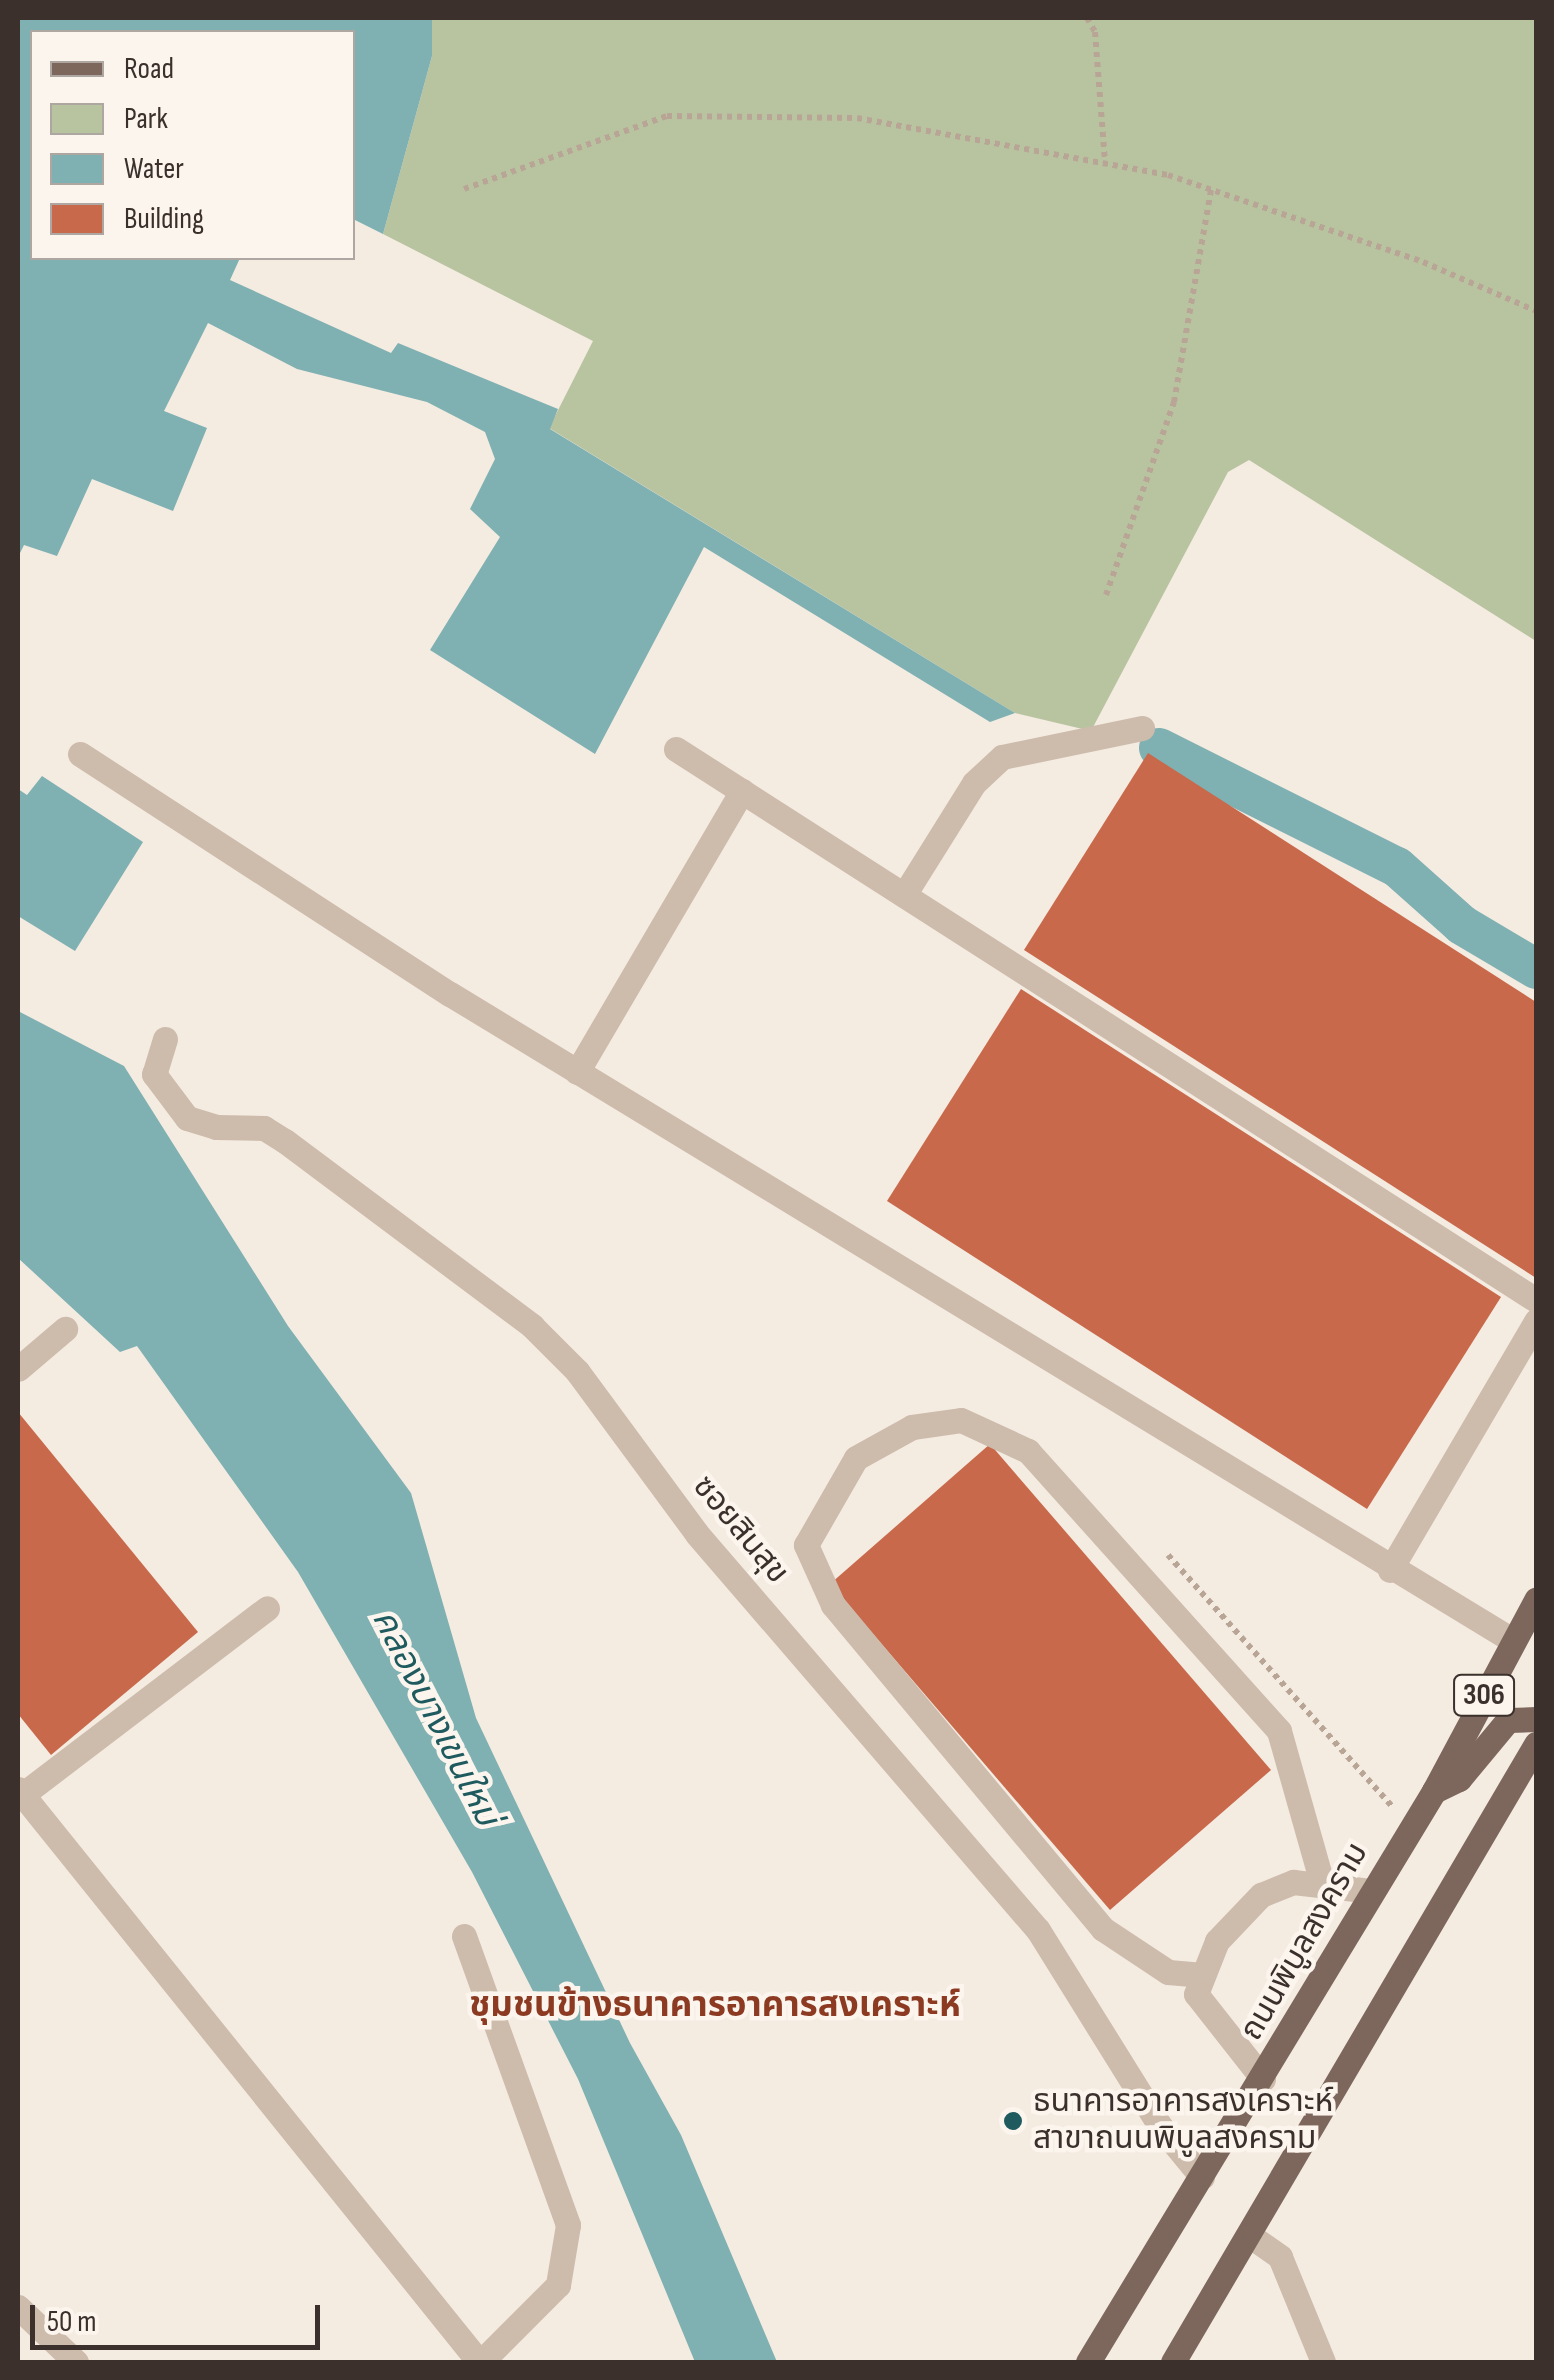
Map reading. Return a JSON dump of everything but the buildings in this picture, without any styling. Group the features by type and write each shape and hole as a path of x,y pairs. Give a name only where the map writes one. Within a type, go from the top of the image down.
{"main road":[{"name":"ถนนพิบูลสงคราม","path":"1088,2362 1262,2079 1524,1638 1536,1600"},
{"path":"1434,1790 1459,1779 1508,1720 1536,1720"},
{"name":"306","path":"1173,2362 1536,1744"}],"street":[{"path":"904,895 974,783 1002,757 1142,728"},
{"path":"676,749 1536,1300"},
{"path":"80,754 576,1072 1390,1570 1524,1638"},
{"path":"576,1072 742,791"},
{"name":"ซอยสินสุข","path":"166,1038 154,1074 188,1118 264,1128 532,1326 576,1371 697,1534 1038,1930 1160,2126 1202,2177"},
{"path":"1390,1570 1536,1321"},
{"path":"18,1368 65,1329"},
{"path":"1203,1975 1168,1972 1103,1929 833,1605 806,1545 856,1458 912,1427 961,1420 1028,1451 1280,1730 1323,1886"},
{"path":"267,1608 19,1794 480,2362 558,2285 568,2226 464,1936"},
{"path":"1262,2079 1196,1994 1217,1941 1261,1895 1292,1882 1372,1891"},
{"path":"1249,2235 1280,2258 1322,2362"},
{"path":"18,2307 76,2362"}],"path":[{"path":"1087,18 1095,32 1105,163"},
{"path":"464,190 667,116 857,118 1105,163 1210,189 1423,262 1536,311"},
{"path":"1106,595 1174,402 1210,189"}],"green space":[{"path":"432,18 1536,18 1536,641 1249,460 1228,472 1091,731 1015,713 549,428 593,341 383,234 432,56"}],"water":[{"path":"18,18 432,18 432,56 383,234 355,220 355,30 30,30 30,260 239,260 230,280 391,353 398,343 558,409 550,429 1015,713 990,722 704,547 595,754 430,650 500,537 470,509 495,459 485,432 427,402 297,369 208,323 164,411 207,428 173,511 92,479 57,556 24,545 18,557"},
{"path":"42,776 143,842 75,951 18,916 18,789 27,795"},
{"name":"คลองบางเขนใหม่","path":"18,1011 124,1066 288,1326 411,1493 476,1718 630,2043 681,2135 777,2362 695,2362 578,2079 472,1872 298,1572 137,1346 120,1352 18,1258"}],"waterway":[{"path":"1159,748 1397,867 1462,925 1536,969"}],"place":[{"name":"ธนาคารอาคารสงเคราะห์ สาขาถนนพิบูลสงคราม","path":"1013,2121"}],"district":[{"name":"ชุมชนข้างธนาคารอาคารสงเคราะห์","path":"715,2006"}]}
